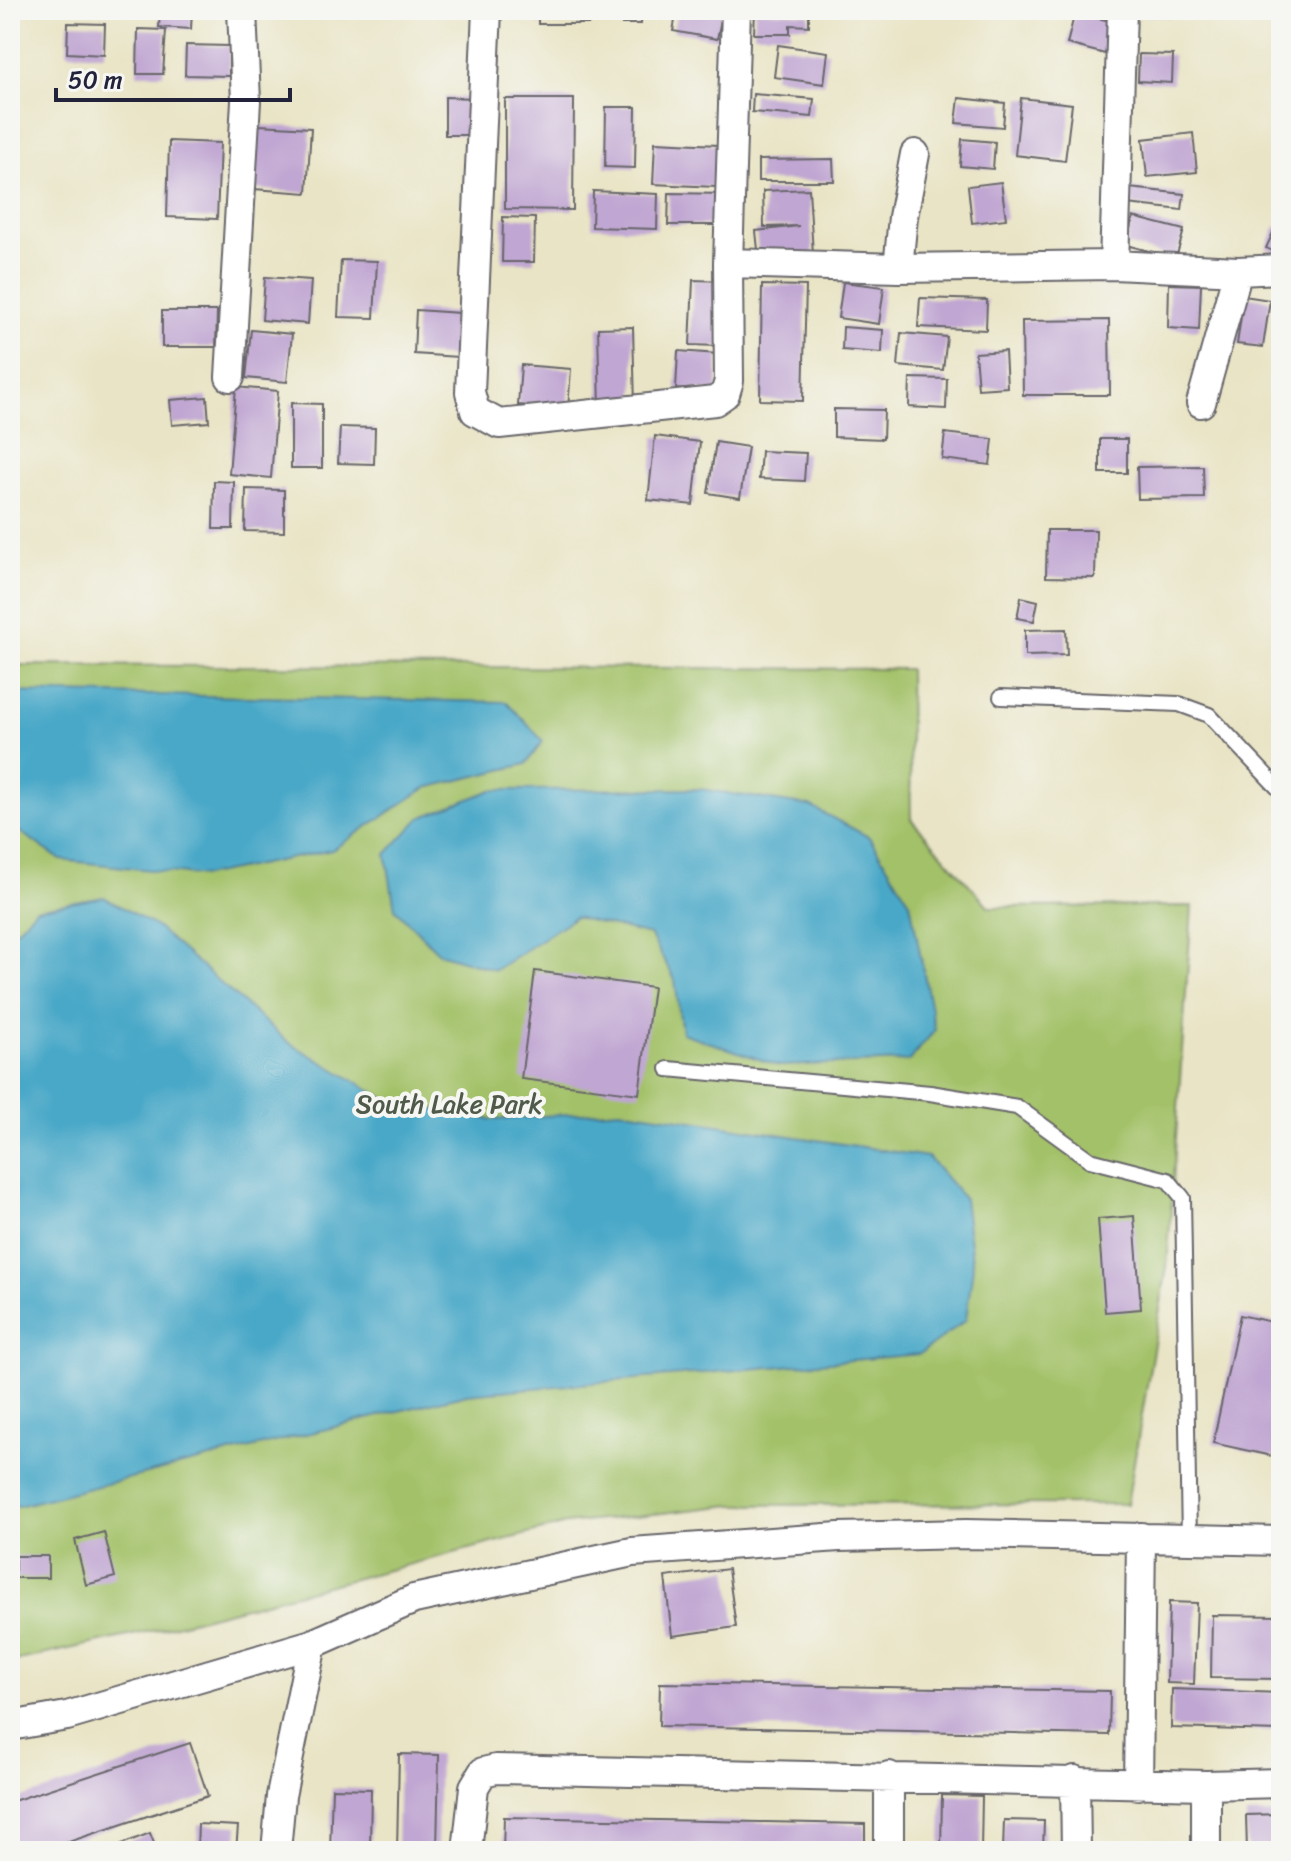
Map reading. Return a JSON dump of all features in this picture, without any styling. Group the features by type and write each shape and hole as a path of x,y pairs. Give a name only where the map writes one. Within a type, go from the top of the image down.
{"street":[{"path":"230,377 246,101 242,10"},
{"path":"487,10 470,392 475,411 499,424 715,401 725,394 729,381 728,263 736,10"},
{"path":"1114,265 1122,10"},
{"path":"898,268 903,217 915,154"},
{"path":"728,263 898,268 1114,265 1238,271 1281,269"},
{"path":"1201,403 1238,271"},
{"path":"10,1726 67,1716 312,1644 414,1599 632,1552 855,1537 966,1534 1281,1541"},
{"path":"1138,1785 1141,1537"},
{"path":"276,1851 281,1796 312,1644"},
{"path":"467,1851 474,1787 483,1772 496,1769 1075,1780 1138,1785 1281,1783"},
{"path":"889,1776 889,1851"},
{"path":"1075,1780 1076,1851"},
{"path":"1206,1785 1206,1851"}],"lane":[{"path":"1001,697 1179,704 1209,715 1281,791"},
{"path":"668,1069 930,1093 1017,1107 1090,1160 1168,1180 1183,1198 1189,1539"}],"green space":[{"name":"South Lake Park","path":"10,665 909,669 911,819 989,907 1192,906 1167,1267 1127,1504 733,1505 566,1524 164,1628 10,1662"}],"water":[{"path":"10,692 507,702 543,741 526,764 426,788 332,850 204,876 61,860 10,825"},
{"path":"700,789 810,806 869,837 910,902 935,1030 909,1061 779,1066 682,1033 675,980 650,935 575,917 495,970 439,953 395,909 386,854 420,818 492,790"},
{"path":"104,897 155,926 288,1042 391,1102 492,1120 620,1110 928,1157 964,1199 973,1267 966,1320 920,1354 467,1394 10,1508 10,937 36,909"}],"building":[{"path":"160,10 192,10 191,29 159,27"},
{"path":"538,10 589,10 589,24 538,24"},
{"path":"623,10 642,10 641,24 622,24"},
{"path":"677,10 723,10 717,39 673,31"},
{"path":"755,10 809,14 809,26 790,25 790,34 754,34"},
{"path":"1142,10 1176,10 1175,17 1142,15"},
{"path":"1075,12 1113,22 1105,54 1067,44"},
{"path":"68,23 105,24 104,55 67,53"},
{"path":"138,29 166,30 163,74 137,74"},
{"path":"186,45 229,46 229,76 185,75"},
{"path":"778,45 828,52 824,84 774,77"},
{"path":"1139,54 1173,55 1172,83 1138,81"},
{"path":"753,94 814,99 812,117 752,112"},
{"path":"445,97 474,98 474,135 445,135"},
{"path":"959,98 1005,103 1003,127 956,123"},
{"path":"1021,98 1072,104 1065,161 1015,155"},
{"path":"505,99 574,99 573,210 505,209"},
{"path":"606,107 636,107 635,168 605,167"},
{"path":"259,125 311,128 307,193 254,189"},
{"path":"1193,133 1197,172 1147,177 1143,139"},
{"path":"962,139 995,142 993,169 960,166"},
{"path":"169,141 220,143 217,219 167,217"},
{"path":"655,142 718,145 716,187 653,184"},
{"path":"833,159 834,181 758,181 758,160"},
{"path":"1001,182 1006,219 972,223 968,186"},
{"path":"1129,188 1184,194 1182,210 1127,204"},
{"path":"809,189 813,254 759,259 756,231 799,226 764,227 763,191"},
{"path":"593,191 658,194 657,229 592,227"},
{"path":"669,193 724,194 724,225 668,225"},
{"path":"503,217 535,218 534,262 502,262"},
{"path":"1133,217 1184,230 1176,258 1126,245"},
{"path":"1276,226 1281,228 1281,255 1266,248"},
{"path":"341,260 377,261 374,318 338,317"},
{"path":"265,277 311,280 308,324 262,320"},
{"path":"693,280 721,281 719,346 690,345"},
{"path":"843,282 884,287 879,324 838,318"},
{"path":"1169,284 1201,285 1199,330 1168,328"},
{"path":"762,285 806,286 803,401 760,400"},
{"path":"1244,296 1270,300 1263,347 1237,344"},
{"path":"920,298 987,300 986,330 918,327"},
{"path":"416,310 460,313 458,357 414,354"},
{"path":"162,311 217,311 216,347 162,347"},
{"path":"1109,320 1110,395 1023,395 1022,321"},
{"path":"633,327 635,407 600,408 598,328"},
{"path":"843,327 883,330 882,353 842,350"},
{"path":"251,330 292,334 287,382 246,378"},
{"path":"901,333 947,337 943,370 898,366"},
{"path":"678,351 718,354 717,391 676,389"},
{"path":"1005,351 1007,387 978,389 975,353"},
{"path":"521,365 571,369 568,409 518,405"},
{"path":"910,378 947,379 946,409 909,407"},
{"path":"236,387 278,391 271,478 229,474"},
{"path":"207,397 209,422 172,425 170,400"},
{"path":"291,403 322,404 322,468 291,468"},
{"path":"834,409 884,410 883,439 834,437"},
{"path":"340,427 375,428 374,464 338,463"},
{"path":"945,433 993,439 990,465 942,459"},
{"path":"655,436 700,442 693,505 648,500"},
{"path":"1100,439 1127,439 1127,473 1100,473"},
{"path":"716,442 748,447 740,498 708,493"},
{"path":"761,451 806,453 804,481 759,479"},
{"path":"1203,466 1204,498 1138,499 1137,467"},
{"path":"214,481 234,482 233,529 213,529"},
{"path":"246,489 284,490 284,532 245,531"},
{"path":"1047,530 1096,530 1095,578 1046,577"},
{"path":"1021,597 1038,601 1034,621 1017,618"},
{"path":"1066,629 1067,655 1025,656 1025,630"},
{"path":"535,971 653,987 639,1094 521,1079"},
{"path":"1134,1216 1141,1309 1105,1312 1098,1219"},
{"path":"1240,1315 1281,1324 1281,1458 1213,1443"},
{"path":"104,1532 115,1577 86,1585 75,1540"},
{"path":"15,1556 48,1556 48,1578 15,1578"},
{"path":"728,1569 736,1627 672,1636 665,1577"},
{"path":"1169,1602 1197,1603 1194,1684 1167,1683"},
{"path":"1212,1615 1281,1616 1281,1679 1211,1678"},
{"path":"660,1683 1110,1691 1109,1735 659,1726"},
{"path":"1172,1689 1281,1693 1281,1731 1171,1728"},
{"path":"190,1743 208,1796 41,1851 10,1851 10,1802"},
{"path":"399,1754 439,1755 437,1851 397,1851"},
{"path":"332,1788 371,1789 370,1851 330,1851"},
{"path":"942,1795 982,1796 981,1851 941,1851"},
{"path":"1281,1814 1281,1851 1247,1851 1246,1815"},
{"path":"504,1817 865,1824 865,1851 503,1851"},
{"path":"1004,1820 1044,1821 1043,1851 1003,1851"},
{"path":"198,1824 238,1826 236,1851 197,1851"},
{"path":"150,1833 157,1851 104,1851"}]}
